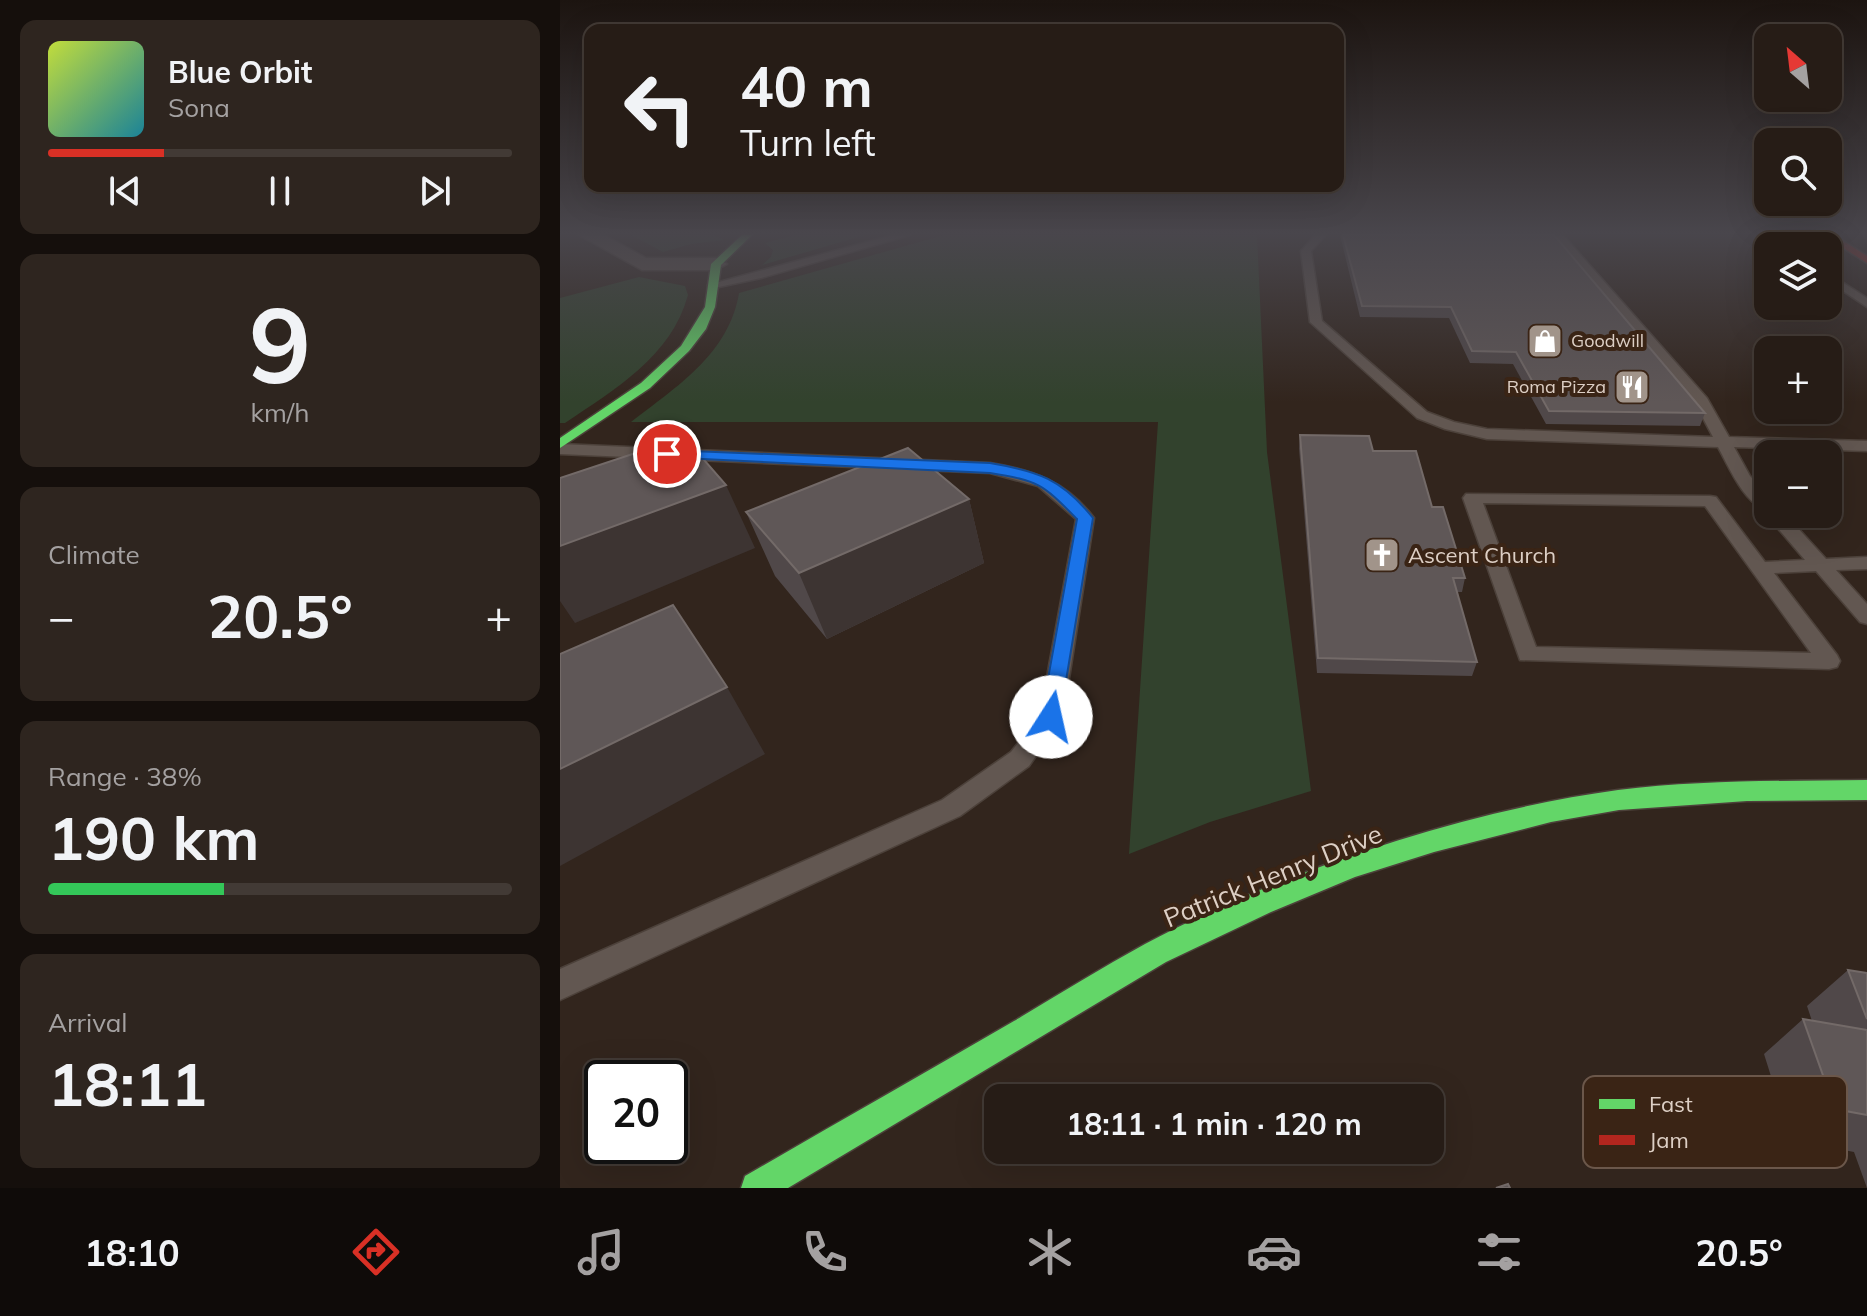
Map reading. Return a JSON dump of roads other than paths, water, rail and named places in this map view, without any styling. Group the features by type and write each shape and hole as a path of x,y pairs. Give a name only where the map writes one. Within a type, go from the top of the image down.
{"main road":[{"path":"560,446 677,358 703,323 711,306 713,290"},
{"name":"Patrick Henry Drive","path":"757,1188 1156,953 1262,903 1352,867 1434,841 1551,812 1619,800 1747,791 1867,790"}],"lane":[{"path":"1312,290 1316,322 1422,415 1450,426 1487,434 1867,446"},
{"path":"1605,290 1702,401 1743,478 1754,490"},
{"path":"1849,290 1867,303"},
{"path":"560,446 990,468 1028,474 1050,483 1085,518 1051,717 1020,759 951,808 560,985"},
{"path":"1472,498 1710,501 1760,568 1829,661 1528,655 1472,498"},
{"path":"1787,528 1867,617"},
{"path":"1760,568 1867,563"}],"place":[{"name":"Goodwill","path":"1545,341"},
{"name":"Roma Pizza","path":"1632,387"},
{"name":"Ascent Church","path":"1382,555"}]}
